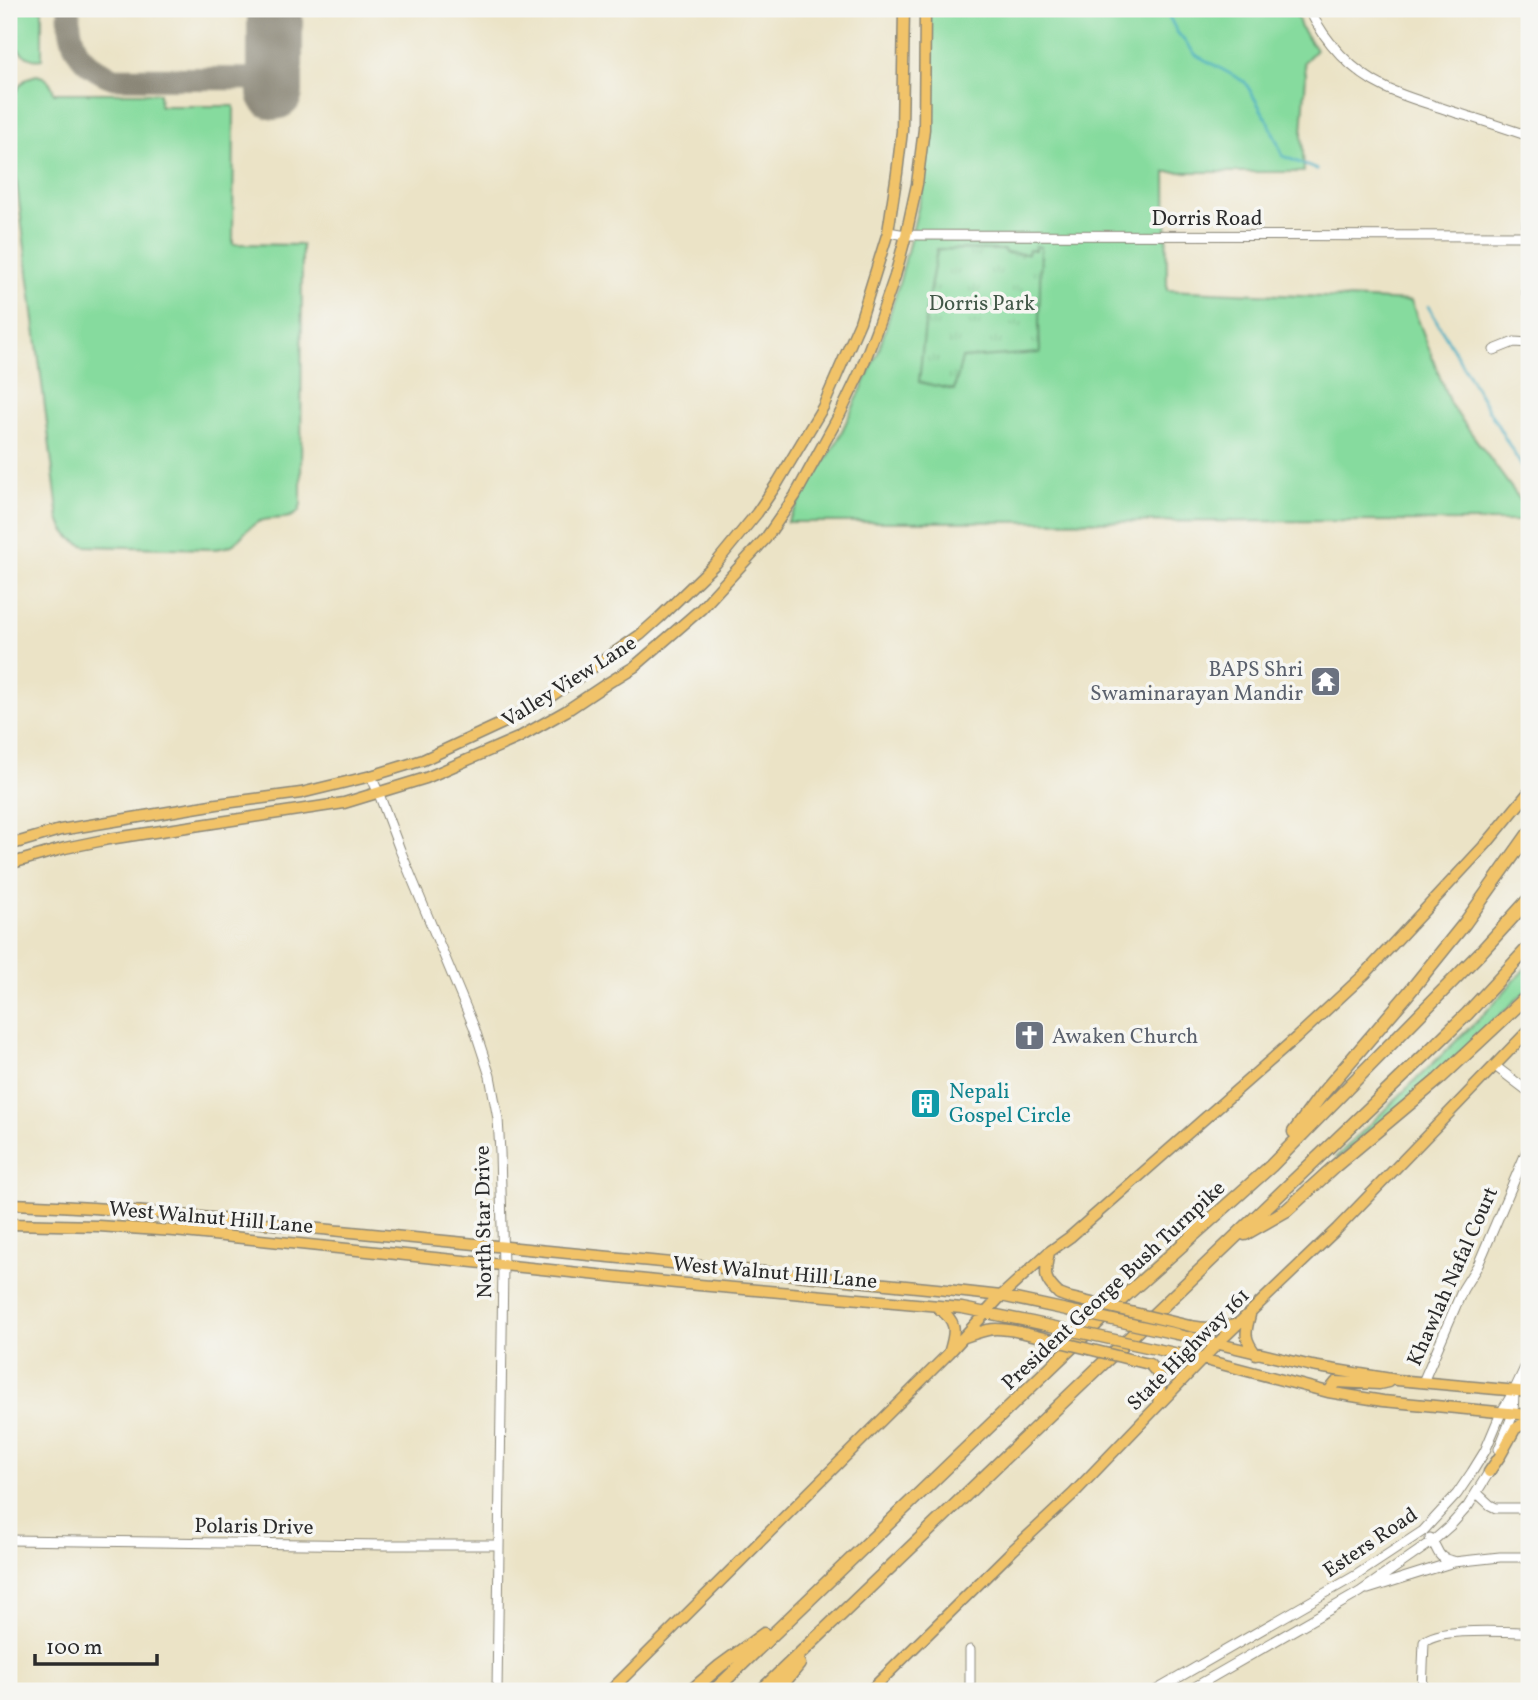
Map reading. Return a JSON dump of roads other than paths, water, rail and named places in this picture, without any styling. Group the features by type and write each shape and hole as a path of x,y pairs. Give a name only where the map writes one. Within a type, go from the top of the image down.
{"highway":[{"path":"1271,1166 1322,1094 1465,923 1529,833"},
{"name":"President George Bush Turnpike","path":"714,1691 1125,1296 1271,1166 1480,953 1529,899"},
{"path":"761,1691 1424,1056 1529,947"},
{"path":"1230,1242 1287,1210 1439,1079 1529,995"},
{"path":"691,1691 720,1666 804,1604"},
{"path":"777,1691 826,1629"}],"main road":[{"name":"Valley View Lane","path":"9,845 60,830 301,793 424,760 505,722 553,695 640,635 708,572 757,513 801,446 823,407 860,322 888,232 898,173 902,131 904,9"},
{"name":"Valley View Lane","path":"9,864 109,839 331,806 426,779 518,738 566,711 635,667 701,609 766,538 795,496 861,370 895,276 917,184 924,129 925,9"},
{"path":"610,1691 949,1353 1001,1297 1049,1252 1070,1237 1296,1038 1364,974 1442,893 1529,793"},
{"name":"State Highway 161","path":"870,1691 1073,1494 1202,1359 1337,1229 1529,1030"},
{"name":"West Walnut Hill Lane","path":"9,1204 97,1208 318,1228 1001,1297 1312,1366 1397,1380 1529,1392"},
{"path":"166,1231 167,1214"},
{"name":"West Walnut Hill Lane","path":"9,1224 166,1231 986,1312 1202,1359 1328,1392 1383,1401 1529,1417"},
{"path":"316,1246 318,1228"},
{"path":"1049,1252 1046,1273 1049,1284 1059,1294 1067,1297 1207,1329 1222,1328 1240,1322"},
{"path":"830,1295 832,1279"},
{"path":"936,1306 947,1314 954,1325 949,1353"},
{"path":"1251,1312 1245,1331 1248,1344 1256,1354"},
{"path":"964,1337 997,1328 1149,1364 1157,1371 1161,1381 1158,1404"},
{"path":"1328,1392 1336,1382 1379,1384 1397,1380"},
{"path":"1489,1472 1516,1429 1529,1417"}],"street":[{"path":"1309,9 1317,26 1336,51 1385,88 1419,102 1529,136"},
{"path":"1527,295 1526,236 1529,199"},
{"name":"Dorris Road","path":"888,232 906,235 1526,236"},
{"path":"1494,350 1514,342 1529,343"},
{"name":"North Star Drive","path":"371,776 474,1027 490,1076 498,1119 503,1265 497,1691"},
{"path":"1495,1066 1529,1092"},
{"name":"Khawlah Nafal Court","path":"1423,1382 1463,1289 1478,1265 1529,1146"},
{"path":"1514,1391 1529,1359"},
{"name":"Esters Road","path":"1155,1691 1355,1576 1423,1531 1457,1494 1472,1472 1514,1391"},
{"name":"Esters Road","path":"1188,1691 1360,1592 1450,1527 1468,1506 1489,1472 1513,1414 1514,1391"},
{"path":"1477,1493 1496,1508 1529,1508"},
{"path":"1423,1531 1433,1541 1438,1555 1444,1560 1454,1562"},
{"name":"Polaris Drive","path":"9,1540 498,1545"},
{"path":"1360,1592 1454,1562 1529,1557"},
{"path":"1273,1624 1281,1637"},
{"path":"1422,1691 1423,1649 1429,1636 1529,1632"},
{"path":"970,1650 970,1691"}],"waterway":[{"path":"1165,9 1177,32 1196,55 1245,82 1269,123 1283,156 1317,170"},
{"path":"1428,306 1529,479"}],"place":[{"name":"BAPS Shri Swaminarayan Mandir","path":"1326,681"},
{"name":"Awaken Church","path":"1029,1036"},
{"name":"Nepali Gospel Circle","path":"926,1103"}],"park label":[{"name":"Dorris Park","path":"982,303"}]}
